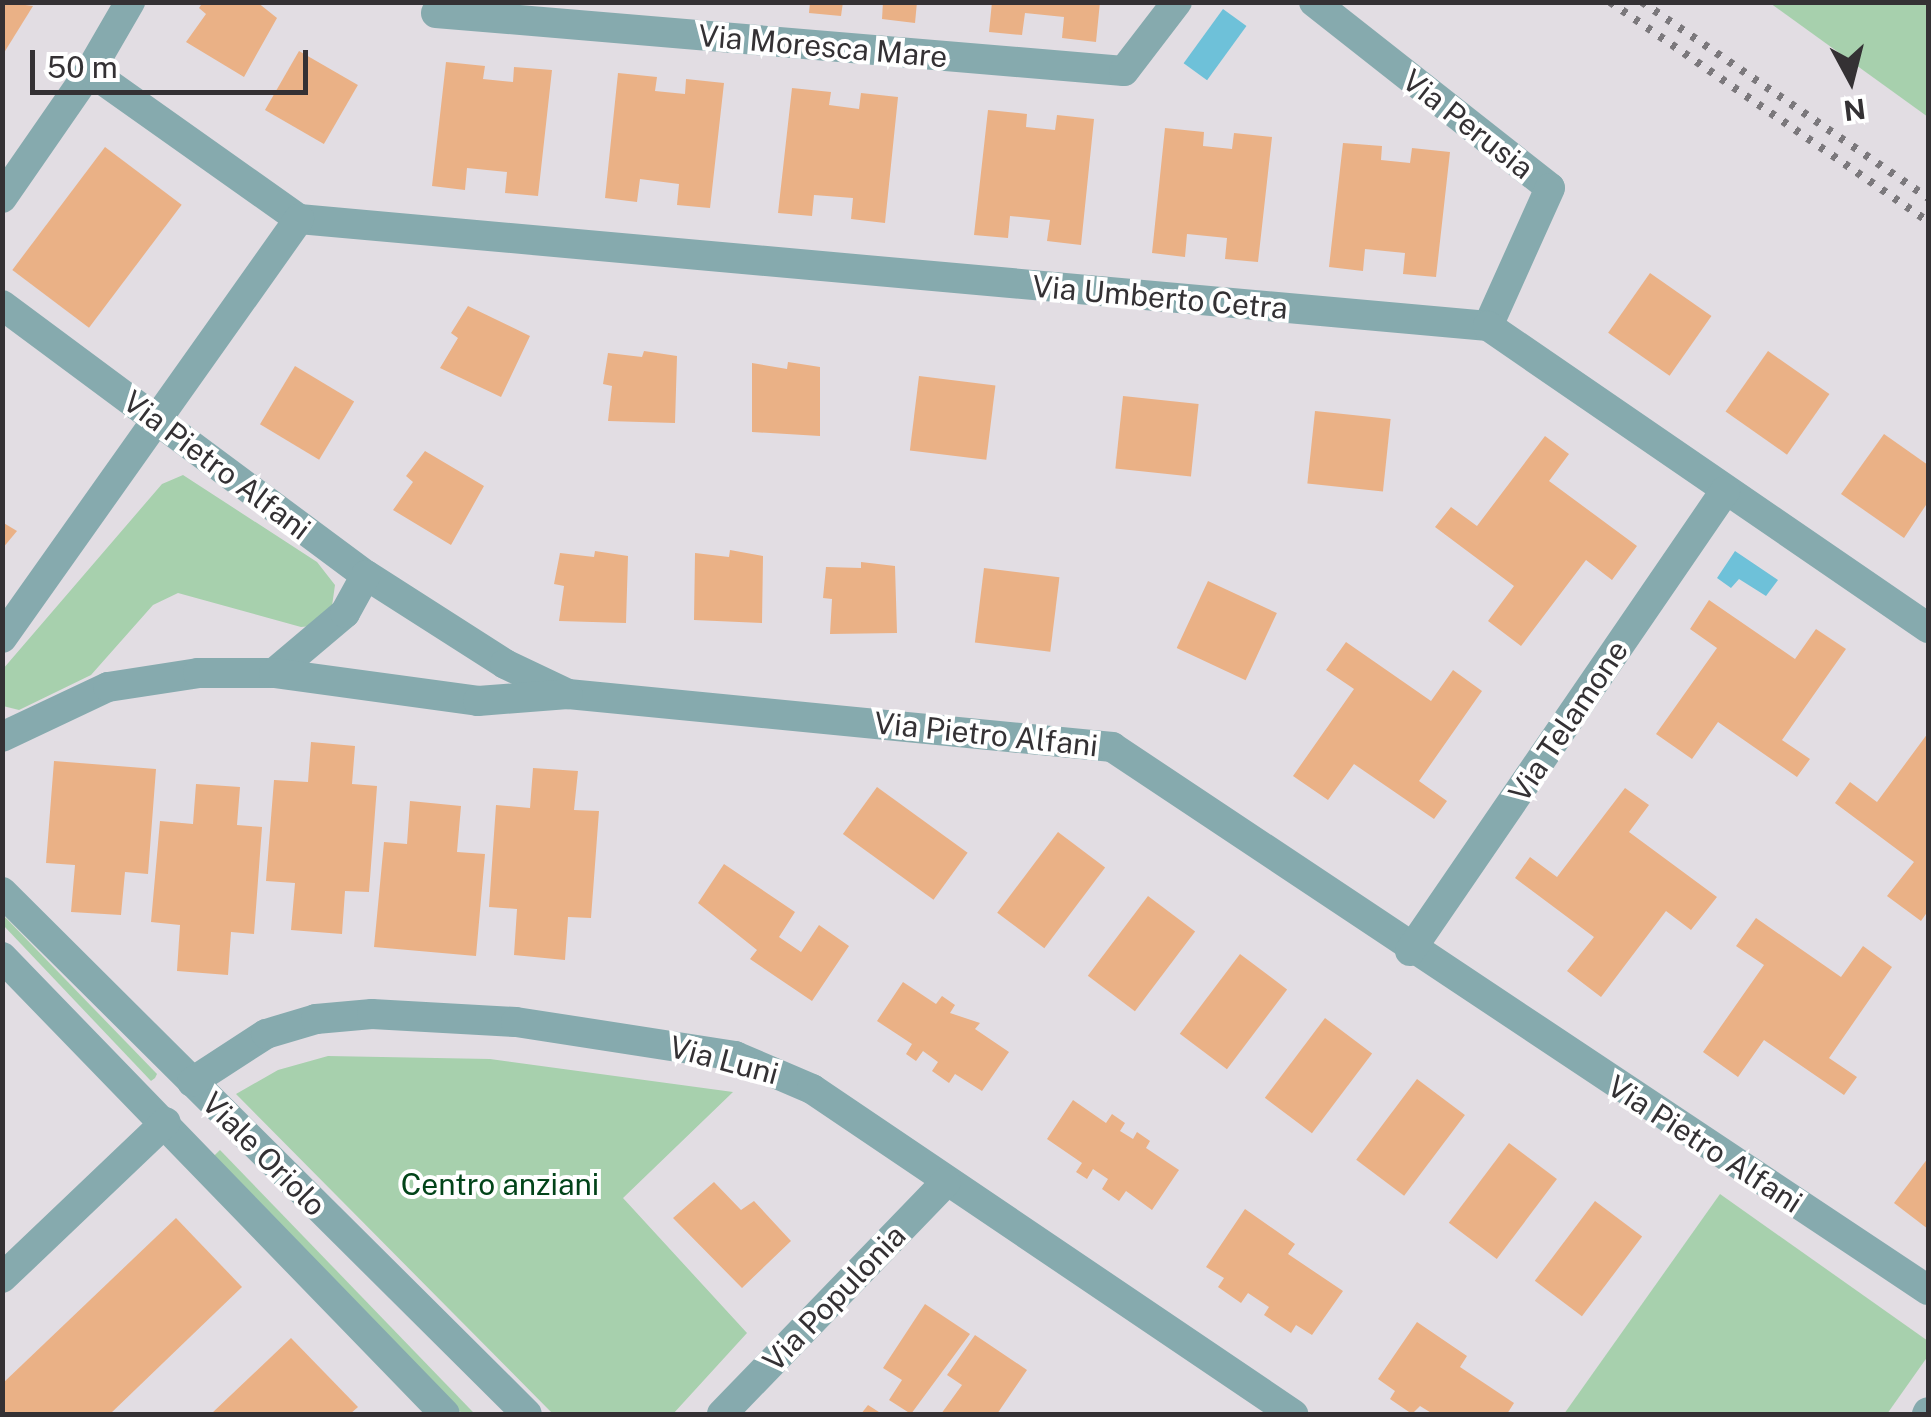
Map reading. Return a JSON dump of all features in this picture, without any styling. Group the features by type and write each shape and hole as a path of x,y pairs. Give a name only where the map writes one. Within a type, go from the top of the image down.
{"street":[{"path":"2,198 90,71 130,2"},
{"name":"Via Moresca Mare","path":"436,14 1124,71 1177,2"},
{"name":"Via Perusia","path":"1314,2 1550,188 1488,326"},
{"path":"2,638 160,423 299,219 90,71"},
{"name":"Via Umberto Cetra","path":"299,219 1488,326 1928,628"},
{"name":"Via Pietro Alfani","path":"2,305 366,576 505,664 568,694 1112,747 1410,951 1928,1290"},
{"name":"Via Telamone","path":"1410,951 1725,491"},
{"path":"274,673 345,613 366,576"},
{"path":"2,737 122,684 198,673 274,673 478,701 568,694"},
{"name":"Viale Oriolo","path":"2,892 527,1414"},
{"name":"Viale Oriolo","path":"2,957 445,1414"},
{"name":"Via Luni","path":"192,1082 241,1045 316,1019 434,1015 535,1024 692,1046 775,1070 1293,1414"},
{"path":"2,1278 166,1122"},
{"name":"Via Populonia","path":"722,1414 946,1182"}],"green space":[{"path":"1770,3 1928,3 1928,117"},
{"path":"183,475 317,562 335,585 332,606 312,626 301,627 178,593 153,605 91,675 19,710 3,706 3,669 162,484"},
{"path":"2,914 157,1074 155,1078 151,1081 3,925"},
{"name":"Centro anziani","path":"328,1056 490,1059 733,1092 623,1198 747,1333 673,1414 553,1414 236,1094 278,1070"},
{"path":"220,1150 475,1414 462,1414 214,1156"},
{"path":"1720,1194 1928,1341 1928,1356 1887,1414 1564,1414"}],"water":[{"path":"1223,9 1246,26 1207,80 1184,63"},
{"path":"1735,551 1778,580 1766,596 1739,579 1731,588 1717,578"}],"building":[{"path":"2,2 33,6 2,56"},
{"path":"203,2 257,2 277,18 244,77 186,42 206,14 199,8"},
{"path":"810,2 843,2 841,16 809,13"},
{"path":"883,2 917,2 915,23 882,19"},
{"path":"992,2 1100,2 1096,42 1062,38 1064,17 1025,13 1022,35 989,32"},
{"path":"299,51 358,85 324,144 265,110"},
{"path":"446,62 485,66 483,79 513,82 514,67 552,70 538,196 505,193 507,172 467,168 465,190 432,186"},
{"path":"618,73 657,77 655,91 685,94 686,79 724,83 710,208 677,205 679,184 640,179 637,202 605,198"},
{"path":"792,88 831,92 829,105 859,109 861,93 898,97 885,223 851,219 853,198 814,195 812,216 778,213"},
{"path":"988,110 1027,114 1026,127 1055,130 1057,115 1094,119 1081,245 1047,241 1050,220 1010,216 1008,238 974,235"},
{"path":"1165,128 1204,132 1203,146 1232,149 1234,133 1272,137 1258,262 1225,259 1227,238 1187,234 1185,257 1152,253"},
{"path":"1343,143 1382,146 1381,160 1410,163 1412,148 1450,152 1436,277 1403,274 1405,253 1365,249 1363,271 1329,267"},
{"path":"105,147 182,205 89,328 12,270"},
{"path":"1650,273 1711,316 1670,376 1608,333"},
{"path":"468,306 530,336 501,397 440,368 458,338 451,333"},
{"path":"644,351 677,356 675,423 608,421 612,386 603,384 608,353 642,357"},
{"path":"1768,351 1829,394 1787,455 1726,412"},
{"path":"788,362 820,367 820,436 752,432 752,363 787,369"},
{"path":"295,366 354,402 319,460 260,424"},
{"path":"919,376 995,385 986,460 910,450"},
{"path":"1123,396 1199,404 1191,477 1115,469"},
{"path":"1315,411 1391,419 1383,492 1307,484"},
{"path":"1884,434 1928,465 1928,502 1904,538 1841,494"},
{"path":"1545,436 1569,454 1549,481 1637,546 1612,580 1586,560 1521,646 1488,621 1514,586 1435,527 1451,507 1477,526"},
{"path":"425,451 484,486 451,545 393,510 413,482 406,476"},
{"path":"2,522 17,531 2,549"},
{"path":"730,550 763,556 762,623 694,620 695,553 729,557"},
{"path":"595,551 628,556 626,623 559,621 564,586 554,584 560,553 594,557"},
{"path":"861,562 895,566 897,633 830,634 832,599 823,598 826,567 861,568"},
{"path":"984,568 1059,577 1050,652 975,642"},
{"path":"1208,581 1277,613 1246,680 1177,648"},
{"path":"1709,600 1795,659 1816,629 1846,649 1782,740 1810,759 1797,777 1718,722 1692,759 1656,734 1717,648 1690,629"},
{"path":"1346,642 1431,701 1453,670 1482,691 1419,781 1447,801 1434,819 1354,764 1328,800 1293,776 1354,689 1326,670"},
{"path":"1928,733 1928,911 1921,921 1887,896 1914,862 1835,803 1850,782 1877,802"},
{"path":"311,742 355,746 352,784 377,786 369,892 345,891 342,934 291,930 295,883 266,881 274,780 308,782"},
{"path":"54,761 156,769 148,874 125,872 121,915 71,912 75,865 46,863"},
{"path":"533,768 578,771 574,810 599,811 591,918 568,917 565,960 514,955 517,909 489,907 496,805 530,808"},
{"path":"196,784 240,787 237,825 262,827 254,934 231,932 228,975 177,971 180,925 151,922 160,821 193,824"},
{"path":"877,787 968,853 934,900 843,834"},
{"path":"1625,788 1649,805 1629,832 1717,897 1691,930 1666,911 1601,997 1567,971 1594,937 1515,878 1530,857 1557,877"},
{"path":"410,801 461,806 457,852 485,854 476,956 374,947 384,842 407,844"},
{"path":"1058,832 1105,868 1044,948 997,913"},
{"path":"724,864 795,912 779,937 801,952 819,925 849,946 812,1001 750,959 757,950 698,903"},
{"path":"1148,896 1195,932 1135,1011 1088,976"},
{"path":"1756,918 1841,977 1863,946 1892,967 1829,1058 1857,1077 1844,1095 1764,1040 1738,1077 1703,1052 1764,965 1736,946"},
{"path":"1240,954 1287,990 1227,1069 1180,1034"},
{"path":"903,982 936,1004 942,996 955,1005 950,1013 980,1023 975,1029 1009,1052 982,1091 955,1074 949,1083 932,1071 938,1062 923,1051 916,1061 906,1054 912,1044 877,1021"},
{"path":"1325,1018 1372,1054 1312,1133 1265,1098"},
{"path":"1417,1079 1465,1115 1404,1196 1356,1160"},
{"path":"1073,1100 1106,1123 1112,1114 1125,1123 1120,1131 1133,1139 1137,1132 1150,1141 1146,1148 1179,1170 1152,1210 1126,1191 1119,1201 1102,1189 1108,1179 1093,1169 1087,1179 1076,1172 1082,1163 1047,1139"},
{"path":"1509,1143 1557,1179 1497,1259 1449,1223"},
{"path":"1928,1158 1928,1229 1894,1203"},
{"path":"714,1182 741,1210 754,1201 791,1241 742,1288 673,1218"},
{"path":"1595,1201 1642,1237 1582,1316 1535,1281"},
{"path":"1245,1209 1295,1244 1288,1254 1343,1291 1312,1335 1296,1325 1291,1333 1264,1315 1269,1307 1248,1293 1241,1303 1218,1287 1224,1278 1206,1267"},
{"path":"176,1218 242,1287 110,1414 2,1414 2,1384"},
{"path":"925,1304 970,1334 911,1414 889,1400 902,1380 883,1368"},
{"path":"1417,1322 1467,1356 1460,1367 1514,1403 1507,1414 1433,1414 1420,1406 1412,1414 1390,1399 1395,1391 1378,1379"},
{"path":"975,1335 1027,1370 997,1414 941,1414 962,1385 947,1375"},
{"path":"291,1338 358,1407 350,1414 211,1414"},
{"path":"868,1405 882,1414 861,1414"}],"railway":[{"path":"1610,2 1928,221"},
{"path":"1642,2 1928,198"}]}
